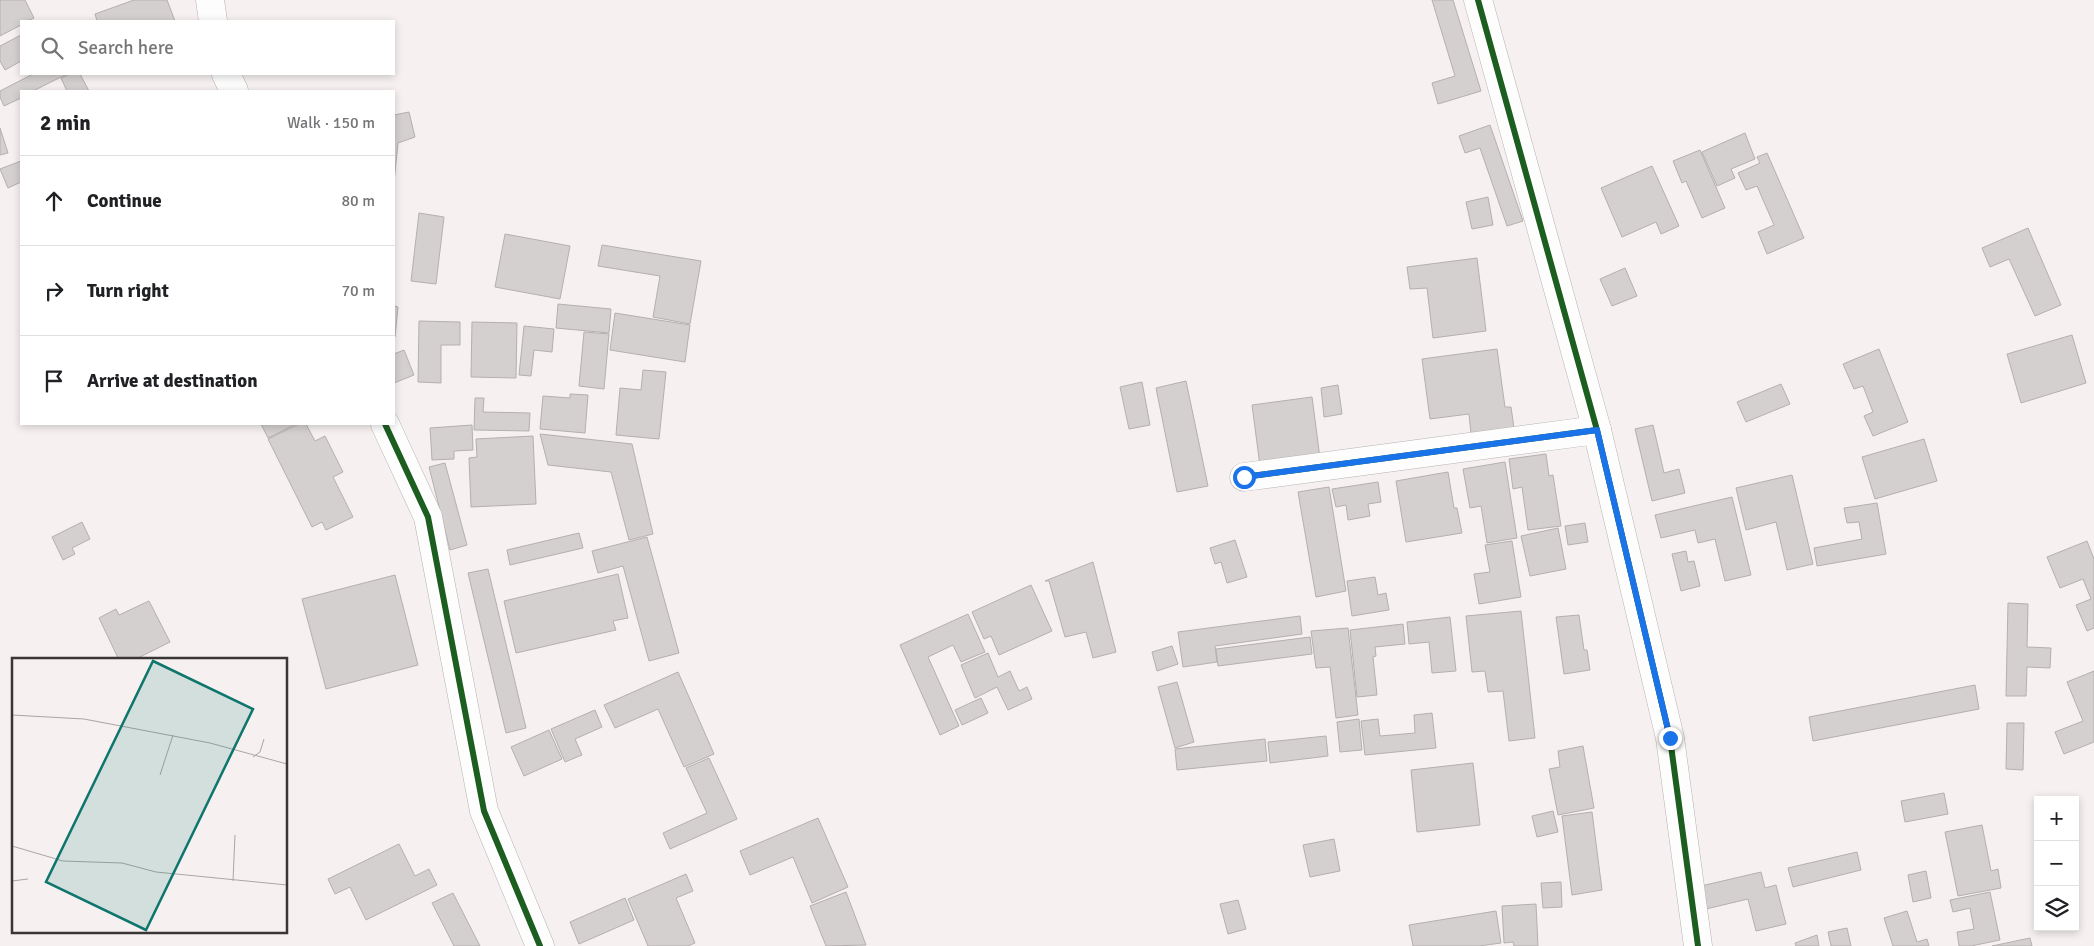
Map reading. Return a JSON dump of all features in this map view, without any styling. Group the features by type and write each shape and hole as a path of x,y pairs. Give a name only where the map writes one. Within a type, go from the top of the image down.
{"street":[{"path":"210,0 213,20"},
{"path":"1478,0 1597,430 1670,738 1698,946"},
{"path":"226,75 234,90"},
{"path":"385,425 428,518 484,811 540,946"},
{"path":"1244,477 1597,430"}],"building":[{"path":"0,0 25,0 34,18 20,20 20,26 0,36"},
{"path":"134,0 167,0 175,20 97,20 95,14"},
{"path":"1432,0 1453,0 1481,91 1438,104 1432,83 1455,76"},
{"path":"20,36 20,62 5,70 0,61 0,46"},
{"path":"31,75 65,75 35,90 20,90 20,98 4,106 0,97 0,91"},
{"path":"68,75 81,75 88,90 67,90 61,78"},
{"path":"409,112 415,137 398,143 395,172 395,115"},
{"path":"1490,125 1523,221 1507,226 1480,148 1465,153 1459,136"},
{"path":"0,128 8,153 0,155"},
{"path":"1745,133 1755,159 1731,169 1735,178 1717,186 1702,152"},
{"path":"1700,150 1725,208 1702,218 1686,181 1682,183 1673,161"},
{"path":"1767,153 1804,238 1767,254 1758,232 1774,225 1757,186 1746,190 1738,173 1760,163 1757,157"},
{"path":"20,161 20,182 8,188 0,169"},
{"path":"1652,166 1679,226 1661,234 1656,222 1622,237 1601,188"},
{"path":"1488,197 1493,225 1472,229 1466,202"},
{"path":"419,213 444,217 436,284 411,281"},
{"path":"2028,228 2061,305 2035,316 2009,259 1990,267 1982,248"},
{"path":"505,234 570,246 560,299 495,287"},
{"path":"602,245 701,261 690,324 653,317 660,276 598,266"},
{"path":"1477,258 1486,331 1433,338 1427,288 1410,289 1407,267"},
{"path":"1625,268 1637,296 1612,306 1600,279"},
{"path":"558,304 611,309 609,333 556,328"},
{"path":"395,306 398,307 395,337"},
{"path":"615,313 690,325 685,362 610,350"},
{"path":"419,321 460,322 460,345 441,345 441,383 418,382"},
{"path":"472,322 517,323 516,378 471,377"},
{"path":"524,326 554,329 552,352 534,350 531,376 519,375"},
{"path":"584,332 609,334 604,389 579,386"},
{"path":"2072,335 2086,383 2021,403 2007,354"},
{"path":"1497,349 1505,407 1511,407 1514,428 1471,434 1469,414 1430,419 1422,359"},
{"path":"1879,349 1908,422 1873,436 1864,416 1873,412 1863,386 1854,389 1843,364"},
{"path":"404,350 414,375 395,383 395,354"},
{"path":"643,370 666,372 659,439 616,435 620,388 641,390"},
{"path":"1186,381 1208,486 1177,492 1156,388"},
{"path":"1142,382 1150,425 1129,429 1120,387"},
{"path":"1781,384 1790,404 1746,422 1737,402"},
{"path":"1338,385 1342,414 1324,417 1321,388"},
{"path":"570,394 588,395 585,433 540,429 543,396 570,398"},
{"path":"1312,397 1320,458 1260,466 1252,405"},
{"path":"475,398 484,398 483,412 530,413 529,431 474,430"},
{"path":"262,425 294,425 268,438"},
{"path":"297,425 307,425 315,441 325,436 343,472 333,477 353,517 326,530 322,522 312,527 268,439"},
{"path":"472,425 473,450 454,451 454,459 432,460 430,428"},
{"path":"1653,425 1664,473 1679,469 1685,493 1652,501 1635,429"},
{"path":"540,434 632,444 653,534 629,540 611,472 548,465"},
{"path":"533,436 536,504 471,507 469,458 477,457 476,439"},
{"path":"1924,439 1937,481 1875,499 1862,457"},
{"path":"1546,454 1549,476 1553,475 1561,526 1528,530 1522,487 1513,489 1509,459"},
{"path":"1505,462 1517,538 1487,543 1481,506 1470,508 1463,469"},
{"path":"445,463 467,545 450,550 429,467"},
{"path":"1448,472 1454,508 1457,508 1462,533 1406,542 1396,481"},
{"path":"1792,475 1813,564 1787,570 1776,522 1746,530 1736,488"},
{"path":"1378,482 1381,502 1368,504 1370,516 1348,520 1346,505 1336,507 1332,489"},
{"path":"1329,487 1346,591 1316,597 1298,492"},
{"path":"1732,497 1751,575 1725,581 1715,539 1698,543 1695,530 1661,538 1655,515"},
{"path":"1877,503 1886,554 1817,566 1814,548 1862,539 1859,522 1847,523 1844,508"},
{"path":"82,522 90,539 72,548 75,554 63,560 52,537"},
{"path":"1585,523 1588,542 1568,545 1565,526"},
{"path":"1558,528 1566,569 1530,576 1521,536"},
{"path":"579,533 583,548 510,565 507,550"},
{"path":"647,537 679,653 649,661 623,566 598,573 592,551"},
{"path":"1235,540 1247,577 1227,583 1221,562 1215,564 1210,548"},
{"path":"1512,541 1521,597 1479,604 1474,574 1490,572 1485,545"},
{"path":"2087,541 2094,559 2094,628 2087,631 2076,605 2091,599 2083,579 2060,588 2047,557"},
{"path":"1686,551 1688,562 1694,561 1700,586 1681,591 1672,554"},
{"path":"1093,562 1116,652 1093,658 1086,632 1065,637 1049,581 1045,581"},
{"path":"488,569 526,728 506,733 468,573"},
{"path":"618,574 628,618 613,621 616,630 516,653 504,601"},
{"path":"395,575 418,665 326,689 302,599"},
{"path":"1375,577 1378,595 1386,593 1389,610 1352,616 1347,581"},
{"path":"1031,585 1052,631 999,655 991,636 984,639 972,612"},
{"path":"149,601 170,642 138,658 118,658 99,618 116,609 119,615"},
{"path":"2008,603 2028,604 2027,647 2051,648 2050,668 2027,667 2026,696 2006,696"},
{"path":"1521,611 1535,738 1509,741 1503,691 1488,692 1485,671 1472,672 1466,616"},
{"path":"968,614 985,652 961,662 953,645 928,657 959,726 940,735 900,645"},
{"path":"1579,615 1584,650 1587,650 1590,670 1564,674 1556,617"},
{"path":"1300,616 1302,634 1215,646 1217,662 1183,667 1178,632"},
{"path":"1450,617 1456,671 1432,673 1429,642 1409,644 1407,622"},
{"path":"1403,624 1405,644 1375,647 1376,656 1373,657 1377,695 1357,697 1350,630"},
{"path":"1348,628 1358,715 1336,718 1330,667 1316,668 1311,631"},
{"path":"1310,637 1312,654 1218,666 1216,649"},
{"path":"1172,646 1178,664 1157,671 1152,652"},
{"path":"988,653 998,677 1010,671 1019,691 1027,687 1032,699 1008,710 997,687 975,698 961,665"},
{"path":"2094,671 2094,742 2064,754 2055,732 2083,721 2067,682"},
{"path":"678,672 714,754 684,767 658,709 615,728 604,705"},
{"path":"1177,682 1194,742 1175,748 1158,687"},
{"path":"1975,685 1979,709 1813,741 1809,717"},
{"path":"981,698 988,713 962,725 955,710"},
{"path":"595,710 602,727 575,739 582,755 565,762 551,729"},
{"path":"1432,713 1436,748 1365,755 1361,721 1378,719 1380,736 1415,733 1414,715"},
{"path":"1359,719 1362,750 1340,752 1337,722"},
{"path":"2007,723 2024,723 2023,770 2006,769"},
{"path":"549,730 562,759 524,776 511,747"},
{"path":"1326,736 1328,756 1270,763 1268,742"},
{"path":"1265,739 1267,761 1177,770 1175,749"},
{"path":"1583,746 1594,808 1558,815 1549,769 1560,767 1558,751"},
{"path":"709,758 737,819 670,849 663,833 707,813 686,768"},
{"path":"1473,763 1480,825 1417,832 1411,770"},
{"path":"1944,793 1948,814 1905,822 1901,801"},
{"path":"1553,811 1558,832 1537,837 1532,816"},
{"path":"1592,812 1602,890 1572,895 1562,816"},
{"path":"818,818 848,887 812,903 793,857 750,875 740,851"},
{"path":"1982,825 1991,871 1998,869 2001,888 1958,896 1945,832"},
{"path":"1334,839 1340,871 1310,877 1303,845"},
{"path":"399,844 415,876 429,869 437,885 366,920 350,887 335,894 328,879"},
{"path":"1857,852 1861,870 1793,887 1788,868"},
{"path":"1926,871 1931,898 1913,902 1908,875"},
{"path":"1761,872 1765,888 1776,885 1786,924 1756,931 1748,899 1706,909 1701,886"},
{"path":"686,874 693,891 676,898 695,943 688,946 648,946 628,899"},
{"path":"1561,882 1562,907 1543,908 1541,883"},
{"path":"846,892 866,945 826,946 810,906"},
{"path":"1990,892 2000,940 1971,946 1959,946 1957,932 1974,929 1970,908 1953,912 1950,900"},
{"path":"453,893 480,946 454,946 432,903"},
{"path":"625,898 634,920 579,944 570,922"},
{"path":"1238,900 1246,929 1228,934 1220,904"},
{"path":"1536,904 1538,946 1514,946 1513,942 1504,943 1502,906"},
{"path":"1496,911 1501,943 1479,946 1413,946 1409,925"},
{"path":"1907,911 1917,942 1927,939 1929,946 1893,946 1884,918"},
{"path":"1847,928 1851,946 1831,946 1828,932"},
{"path":"1817,935 1819,946 1796,946 1795,943"},
{"path":"2030,938 2032,946 1992,946"}],"cycle path":[{"path":"1478,0 1597,430 1670,738 1698,946"},
{"path":"385,425 428,517 484,811 540,946"},
{"path":"1244,477 1597,430"}],"route":[{"path":"1244,477 1597,430 1670,738"}]}
